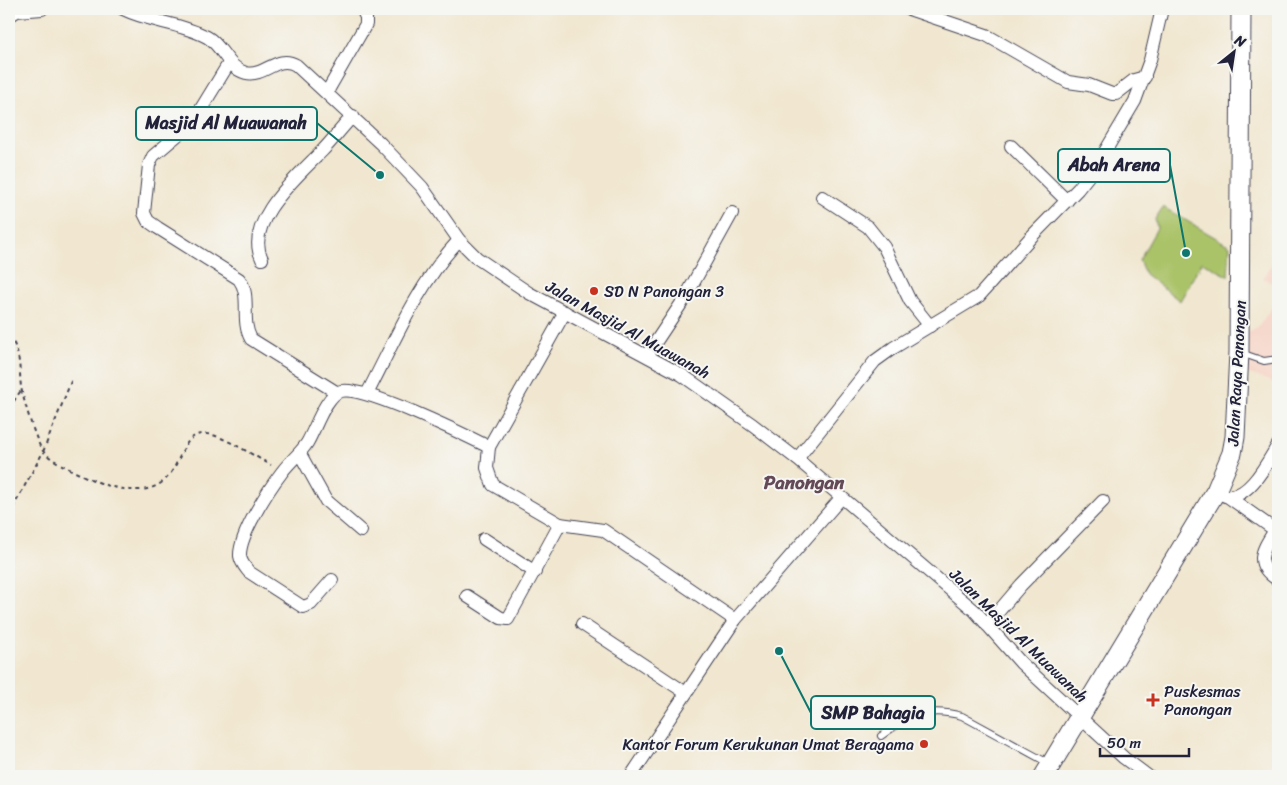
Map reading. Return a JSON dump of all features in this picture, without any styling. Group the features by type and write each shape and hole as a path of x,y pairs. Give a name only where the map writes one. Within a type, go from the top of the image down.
{"main road":[{"name":"Jalan Raya Panongan","path":"1047,771 1221,494 1234,444 1240,352 1241,9"}],"street":[{"path":"9,16 17,11 42,9"},
{"path":"123,9 136,15 203,35 217,45 229,63 193,122 153,156 145,184 144,213 148,221 239,279 245,287 246,330 251,339 336,392"},
{"path":"327,92 366,24 366,17 362,9"},
{"path":"909,9 986,35 1068,82 1090,85 1116,94 1134,80 1145,77"},
{"path":"797,459 875,361 979,296 1097,165 1135,101 1145,77 1162,9"},
{"name":"Jalan Masjid Al Muawanah","path":"229,63 240,70 250,73 276,63 290,62 327,92 422,187 459,240 477,258 503,277 682,375 797,459 975,611 1021,663 1124,758 1148,776"},
{"path":"262,259 258,252 260,234 264,220 276,200 352,116"},
{"path":"1011,146 1067,200"},
{"path":"822,197 868,227 884,247 910,301 930,326"},
{"path":"647,355 685,298 732,213"},
{"path":"367,394 424,284 444,256 459,240"},
{"path":"565,312 489,447 487,468 493,486 560,524 603,530 735,620"},
{"path":"332,580 311,604 303,607 249,572 240,556 246,534 282,471 300,454 329,400 336,392 343,390 367,394 445,425 489,447"},
{"path":"1221,494 1237,494 1256,480 1278,445"},
{"path":"300,454 326,501 361,531"},
{"path":"1221,494 1277,528 1261,555 1264,566 1278,580"},
{"path":"631,776 735,620 842,498"},
{"path":"987,625 1020,585 1103,501"},
{"path":"467,596 501,618 508,618 560,524"},
{"path":"484,539 535,572"},
{"path":"582,624 686,693"}],"lane":[{"path":"1240,352 1264,361 1278,359"},
{"path":"880,736 897,724 919,713 934,710 949,712 962,716 1047,771"}],"path":[{"path":"9,336 19,355 22,389 43,452 78,474 97,482 128,490 143,490 164,484 183,449 190,440 200,434 216,436 282,471"},
{"path":"9,515 43,452 72,379"},
{"path":"9,408 22,389"}],"shaded area":[{"path":"1278,254 1278,286 1263,278"},
{"path":"1278,299 1278,384 1244,372 1247,332 1258,327"}],"green space":[{"path":"1163,207 1230,246 1228,276 1202,262 1180,301 1145,274 1139,260 1157,228 1155,219"}],"place":[{"name":"Masjid Al Muawanah","path":"380,175"},
{"name":"Abah Arena","path":"1186,253"},
{"name":"SD N Panongan 3","path":"594,291"},
{"name":"SMP Bahagia","path":"779,651"},
{"name":"Puskesmas Panongan","path":"1153,700"},
{"name":"Kantor Forum Kerukunan Umat Beragama","path":"924,744"}],"district":[{"name":"Panongan","path":"804,482"}]}
